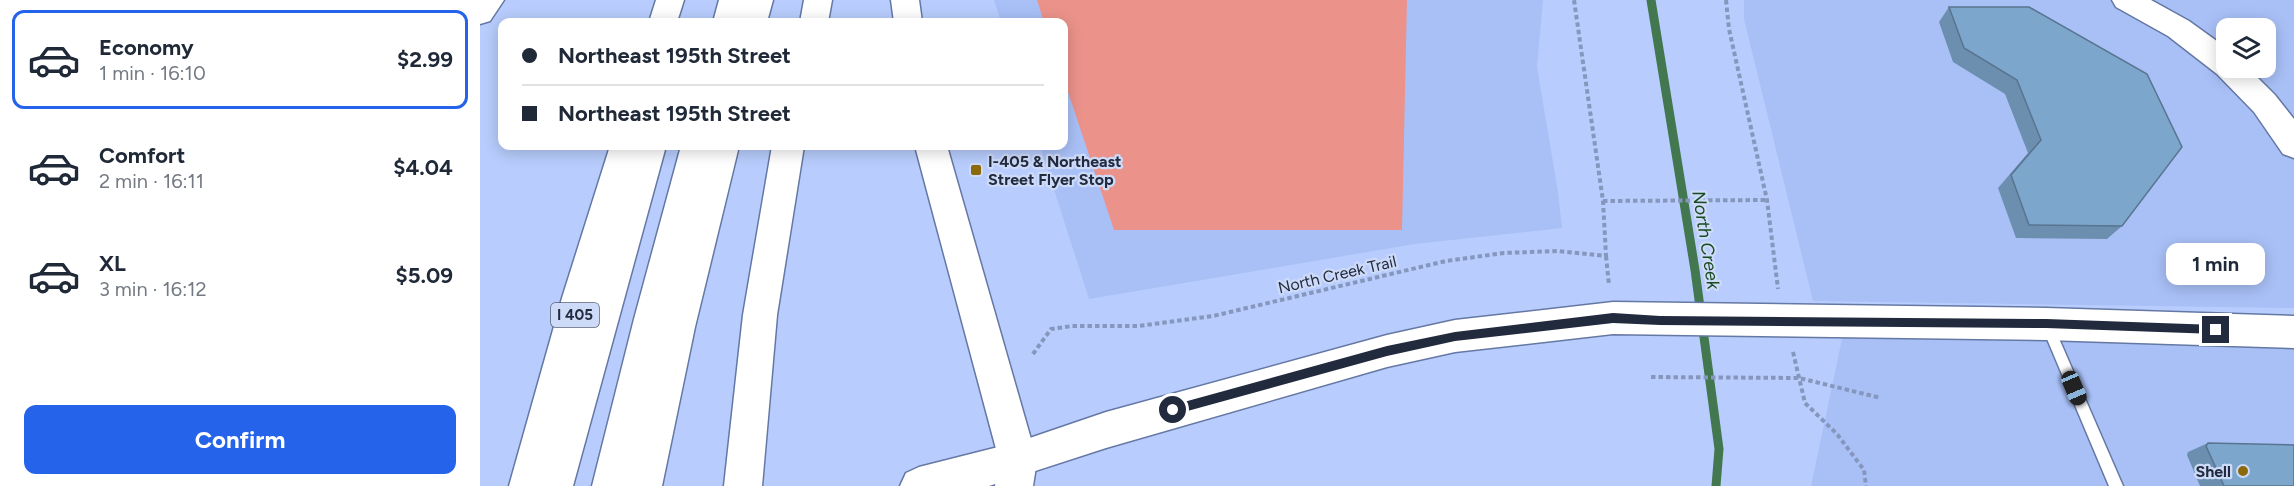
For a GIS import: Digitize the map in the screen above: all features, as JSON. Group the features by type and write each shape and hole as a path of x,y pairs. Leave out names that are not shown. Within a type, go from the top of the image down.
{"main road":[{"path":"480,12 490,0"},
{"path":"664,18 670,0"},
{"path":"687,18 692,0"},
{"path":"728,18 733,0"},
{"path":"754,18 759,0"},
{"path":"815,18 818,0"},
{"path":"905,0 907,18"},
{"path":"2126,0 2172,25 2216,56"},
{"path":"2241,78 2279,120 2294,145"},
{"name":"I 405","path":"528,486 579,298 625,150"},
{"name":"I 405","path":"554,486 649,150"},
{"path":"611,486 651,320 696,150"},
{"path":"643,486 678,327 722,150"},
{"path":"743,486 748,418 776,210 787,150"},
{"path":"932,150 1016,473"},
{"path":"919,486 1016,473 1106,430 1387,351 1455,336 1559,324 1613,318 1660,321 1772,320 2046,324 2294,332"}],"lane":[{"path":"2046,324 2116,486"}],"path":[{"name":"North Creek Trail","path":"1033,354 1051,329 1072,326 1138,326 1213,316 1446,261 1504,253 1557,251 1605,256 1603,201 1574,0"},
{"path":"1726,0 1729,29 1767,200 1775,277 1772,320 1799,378 1805,403 1837,434 1864,470 1866,486"},
{"path":"1603,201 1767,200"},
{"path":"1651,377 1799,378 1881,398"}],"shaded area":[{"path":"994,0 1543,0 1537,67 1562,228 1415,244 1089,299 1041,150 1068,150 1068,18 1000,18"},
{"path":"1037,0 1407,0 1402,230 1114,230 1068,92 1068,18 1043,18"},
{"path":"1744,0 2294,0 2294,308 1813,301 1744,19"},
{"path":"1846,320 2294,332 2294,486 1811,486"}],"building":[{"path":"1949,7 2029,7 2147,74 2182,147 2122,226 2029,225 2011,175 2041,140 2017,80 1964,48"},
{"name":"Shell","path":"2208,443 2294,445 2294,486 2224,486 2206,446"}],"waterway":[{"name":"North Creek","path":"1651,0 1695,270 1719,449 1716,486"}],"place":[{"name":"I-405 & Northeast Street Flyer Stop","path":"976,170"},
{"name":"Shell","path":"2243,471"}],"route":[{"path":"1173,410 1387,351 1455,336 1613,318 1660,321 2046,324 2216,330"}]}
